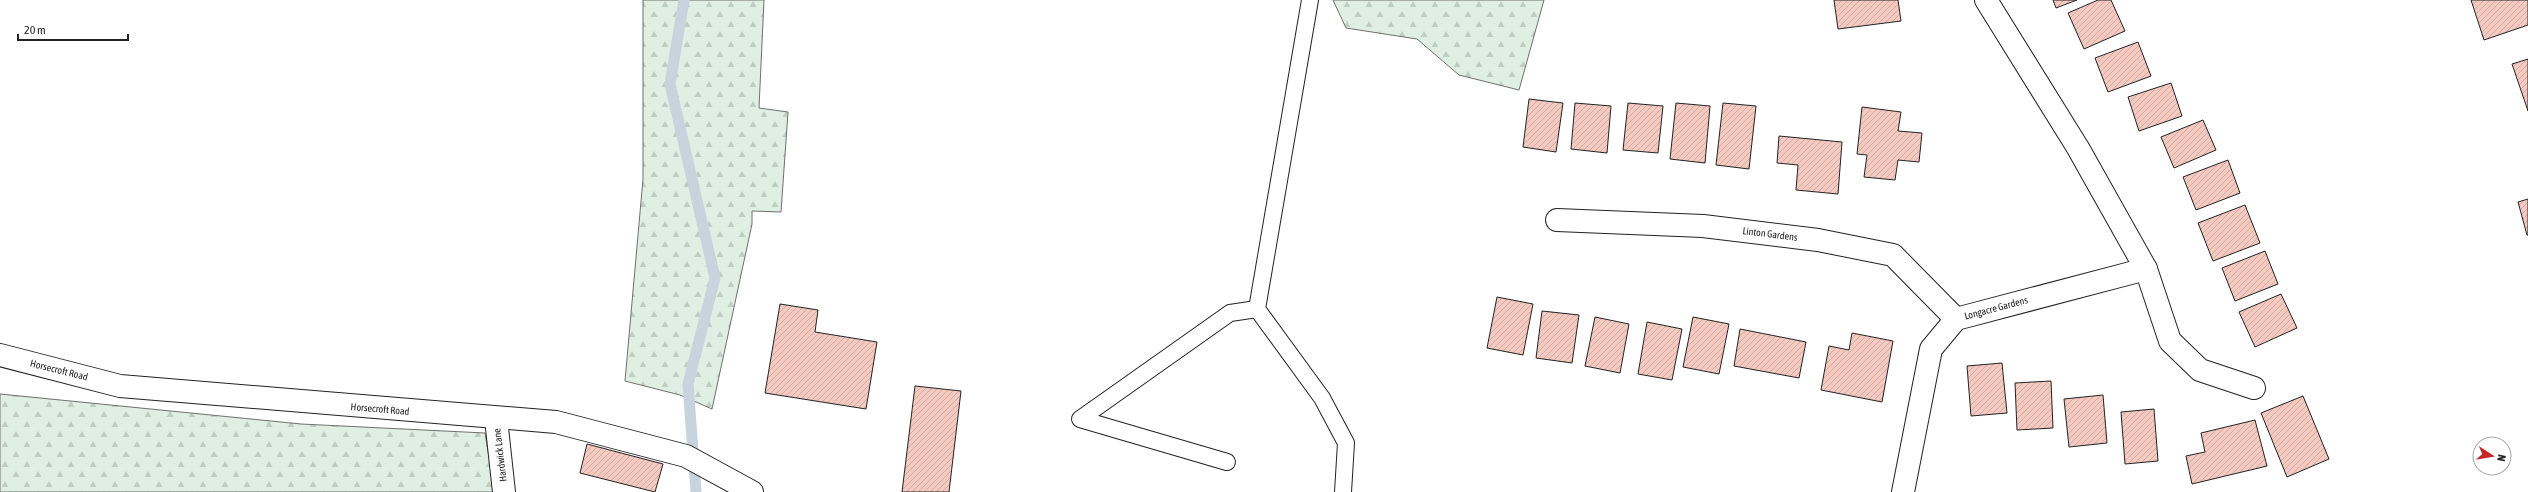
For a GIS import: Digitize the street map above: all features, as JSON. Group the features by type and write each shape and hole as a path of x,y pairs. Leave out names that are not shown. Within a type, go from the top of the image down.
{"street":[{"path":"1986,0 2078,148 2146,269 2170,340 2200,370 2254,388"},
{"name":"Linton Gardens","path":"1557,220 1703,226 1818,240 1893,255 1956,319"},
{"name":"Longacre Gardens","path":"1903,492 1931,349 1956,319 2146,269"},
{"name":"Horsecroft Road","path":"0,355 120,386 496,419 556,422 686,456 752,492"},
{"name":"Hardwick Lane","path":"496,419 504,492"}],"lane":[{"path":"1310,0 1258,309 1322,398 1346,442 1343,492"},
{"path":"1227,462 1080,419 1230,313 1258,309"}],"green space":[{"path":"643,0 764,0 759,108 788,112 781,212 752,211 752,224 712,409 680,395 625,381 643,179"},
{"path":"1333,0 1544,0 1519,90 1459,75 1417,39 1346,28"},
{"path":"0,394 301,424 485,433 495,492 0,492"}],"building":[{"path":"1834,0 1898,0 1901,21 1838,29"},
{"path":"2053,0 2077,0 2056,8"},
{"path":"2098,0 2111,0 2125,31 2084,49 2068,13"},
{"path":"2471,0 2528,0 2528,25 2484,40"},
{"path":"2138,42 2151,76 2108,92 2095,58"},
{"path":"2528,59 2528,111 2512,64"},
{"path":"2171,83 2182,116 2139,131 2128,97"},
{"path":"1529,99 1563,103 1556,152 1523,147"},
{"path":"1575,103 1611,106 1607,153 1571,149"},
{"path":"1628,103 1663,106 1658,153 1623,150"},
{"path":"1676,103 1710,106 1705,163 1670,159"},
{"path":"1723,103 1756,106 1749,169 1716,165"},
{"path":"1862,107 1901,112 1898,131 1922,133 1919,162 1898,160 1895,180 1864,177 1867,155 1857,154"},
{"path":"2203,120 2216,150 2174,168 2161,137"},
{"path":"1779,136 1842,142 1838,194 1796,190 1798,165 1777,163"},
{"path":"2228,160 2240,193 2196,210 2183,177"},
{"path":"2528,199 2528,235 2527,235 2518,202"},
{"path":"2245,205 2260,243 2213,261 2198,223"},
{"path":"2265,251 2278,284 2235,301 2222,268"},
{"path":"2281,294 2297,328 2255,347 2239,312"},
{"path":"1497,297 1533,304 1523,355 1487,348"},
{"path":"780,304 818,310 815,332 877,342 866,409 765,393"},
{"path":"1542,311 1579,315 1572,363 1536,358"},
{"path":"1595,317 1629,324 1620,373 1585,366"},
{"path":"1693,317 1729,324 1719,374 1683,367"},
{"path":"1647,322 1682,329 1672,380 1638,374"},
{"path":"1740,329 1806,342 1799,378 1734,366"},
{"path":"1852,333 1893,341 1882,402 1821,390 1829,346 1849,350"},
{"path":"2002,363 2007,413 1971,416 1967,366"},
{"path":"2051,381 2053,428 2017,430 2015,383"},
{"path":"915,386 961,391 949,492 902,492"},
{"path":"2103,395 2107,443 2069,447 2064,399"},
{"path":"2303,396 2329,459 2287,477 2261,413"},
{"path":"2154,409 2158,461 2125,464 2121,412"},
{"path":"2255,420 2267,466 2192,484 2186,456 2205,452 2201,433"},
{"path":"587,444 663,464 655,492 580,473"}],"waterway":[{"path":"684,0 670,84 715,278 688,384 696,492"}]}
